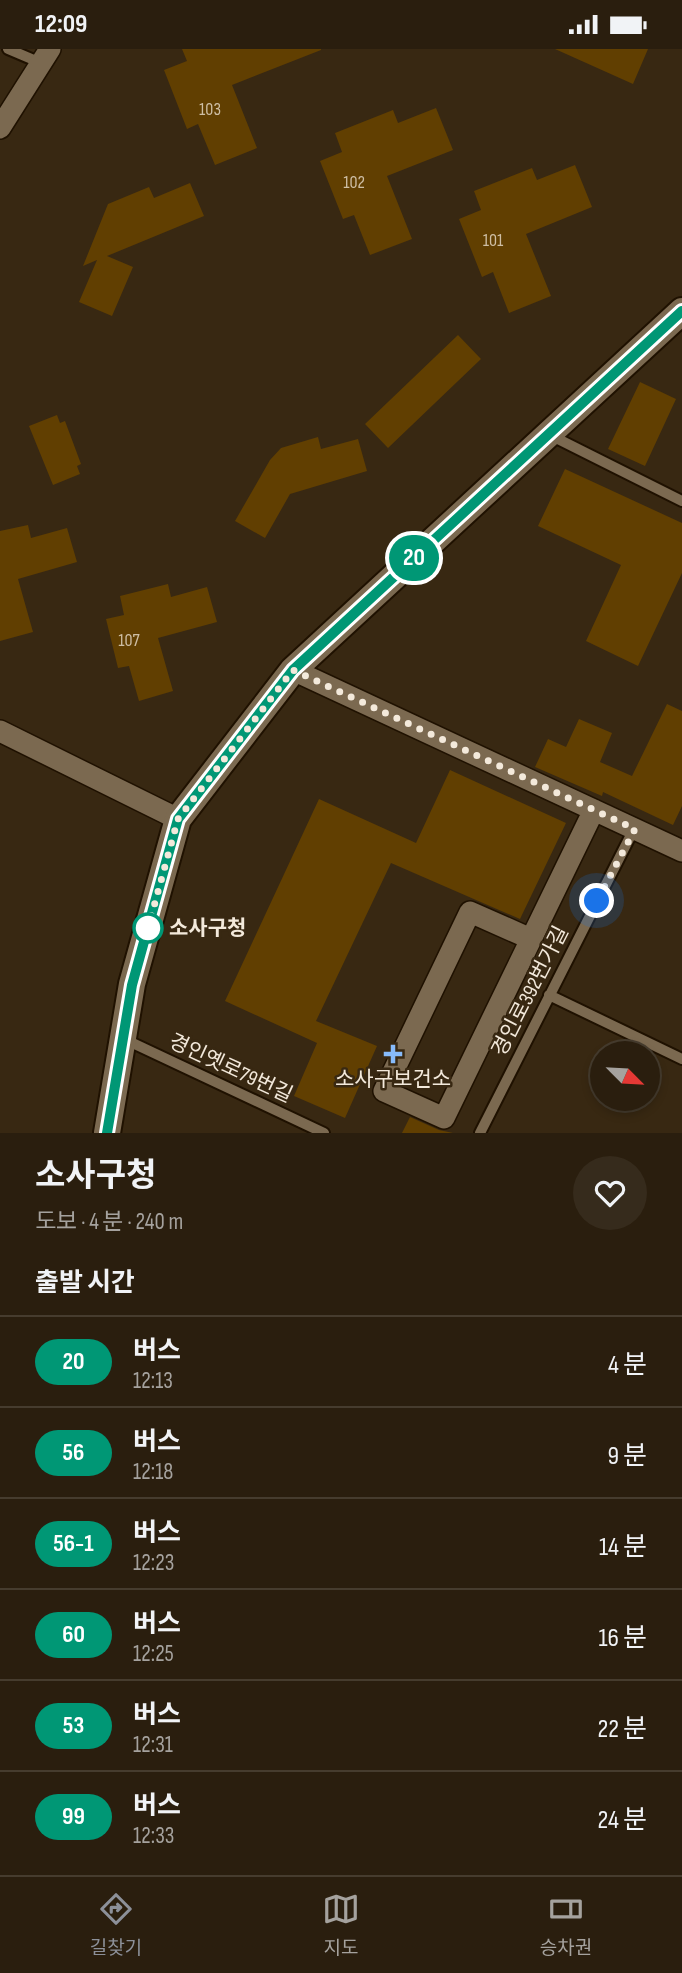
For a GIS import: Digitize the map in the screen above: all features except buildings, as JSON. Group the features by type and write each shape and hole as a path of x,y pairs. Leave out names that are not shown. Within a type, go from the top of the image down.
{"street":[{"path":"0,128 46,56"},
{"path":"107,1133 132,985 178,819 293,670 682,311"},
{"path":"293,670 682,851"},
{"path":"0,731 178,819"},
{"path":"531,939 470,912 384,1091 444,1118 594,810"}],"lane":[{"path":"8,49 46,56"},
{"path":"548,434 682,501"},
{"name":"경인로392번가길","path":"481,1133 635,829"},
{"path":"549,995 682,1059"},
{"name":"경인옛로79번길","path":"123,1039 324,1133"}],"bus line":[{"name":"20","path":"107,1133 132,985 178,819 293,670 682,311"}],"place":[{"name":"소사구청","path":"148,928"},
{"name":"소사구보건소","path":"393,1054"}],"route":[{"path":"148,928 178,819 293,670 635,829 597,901"}]}
